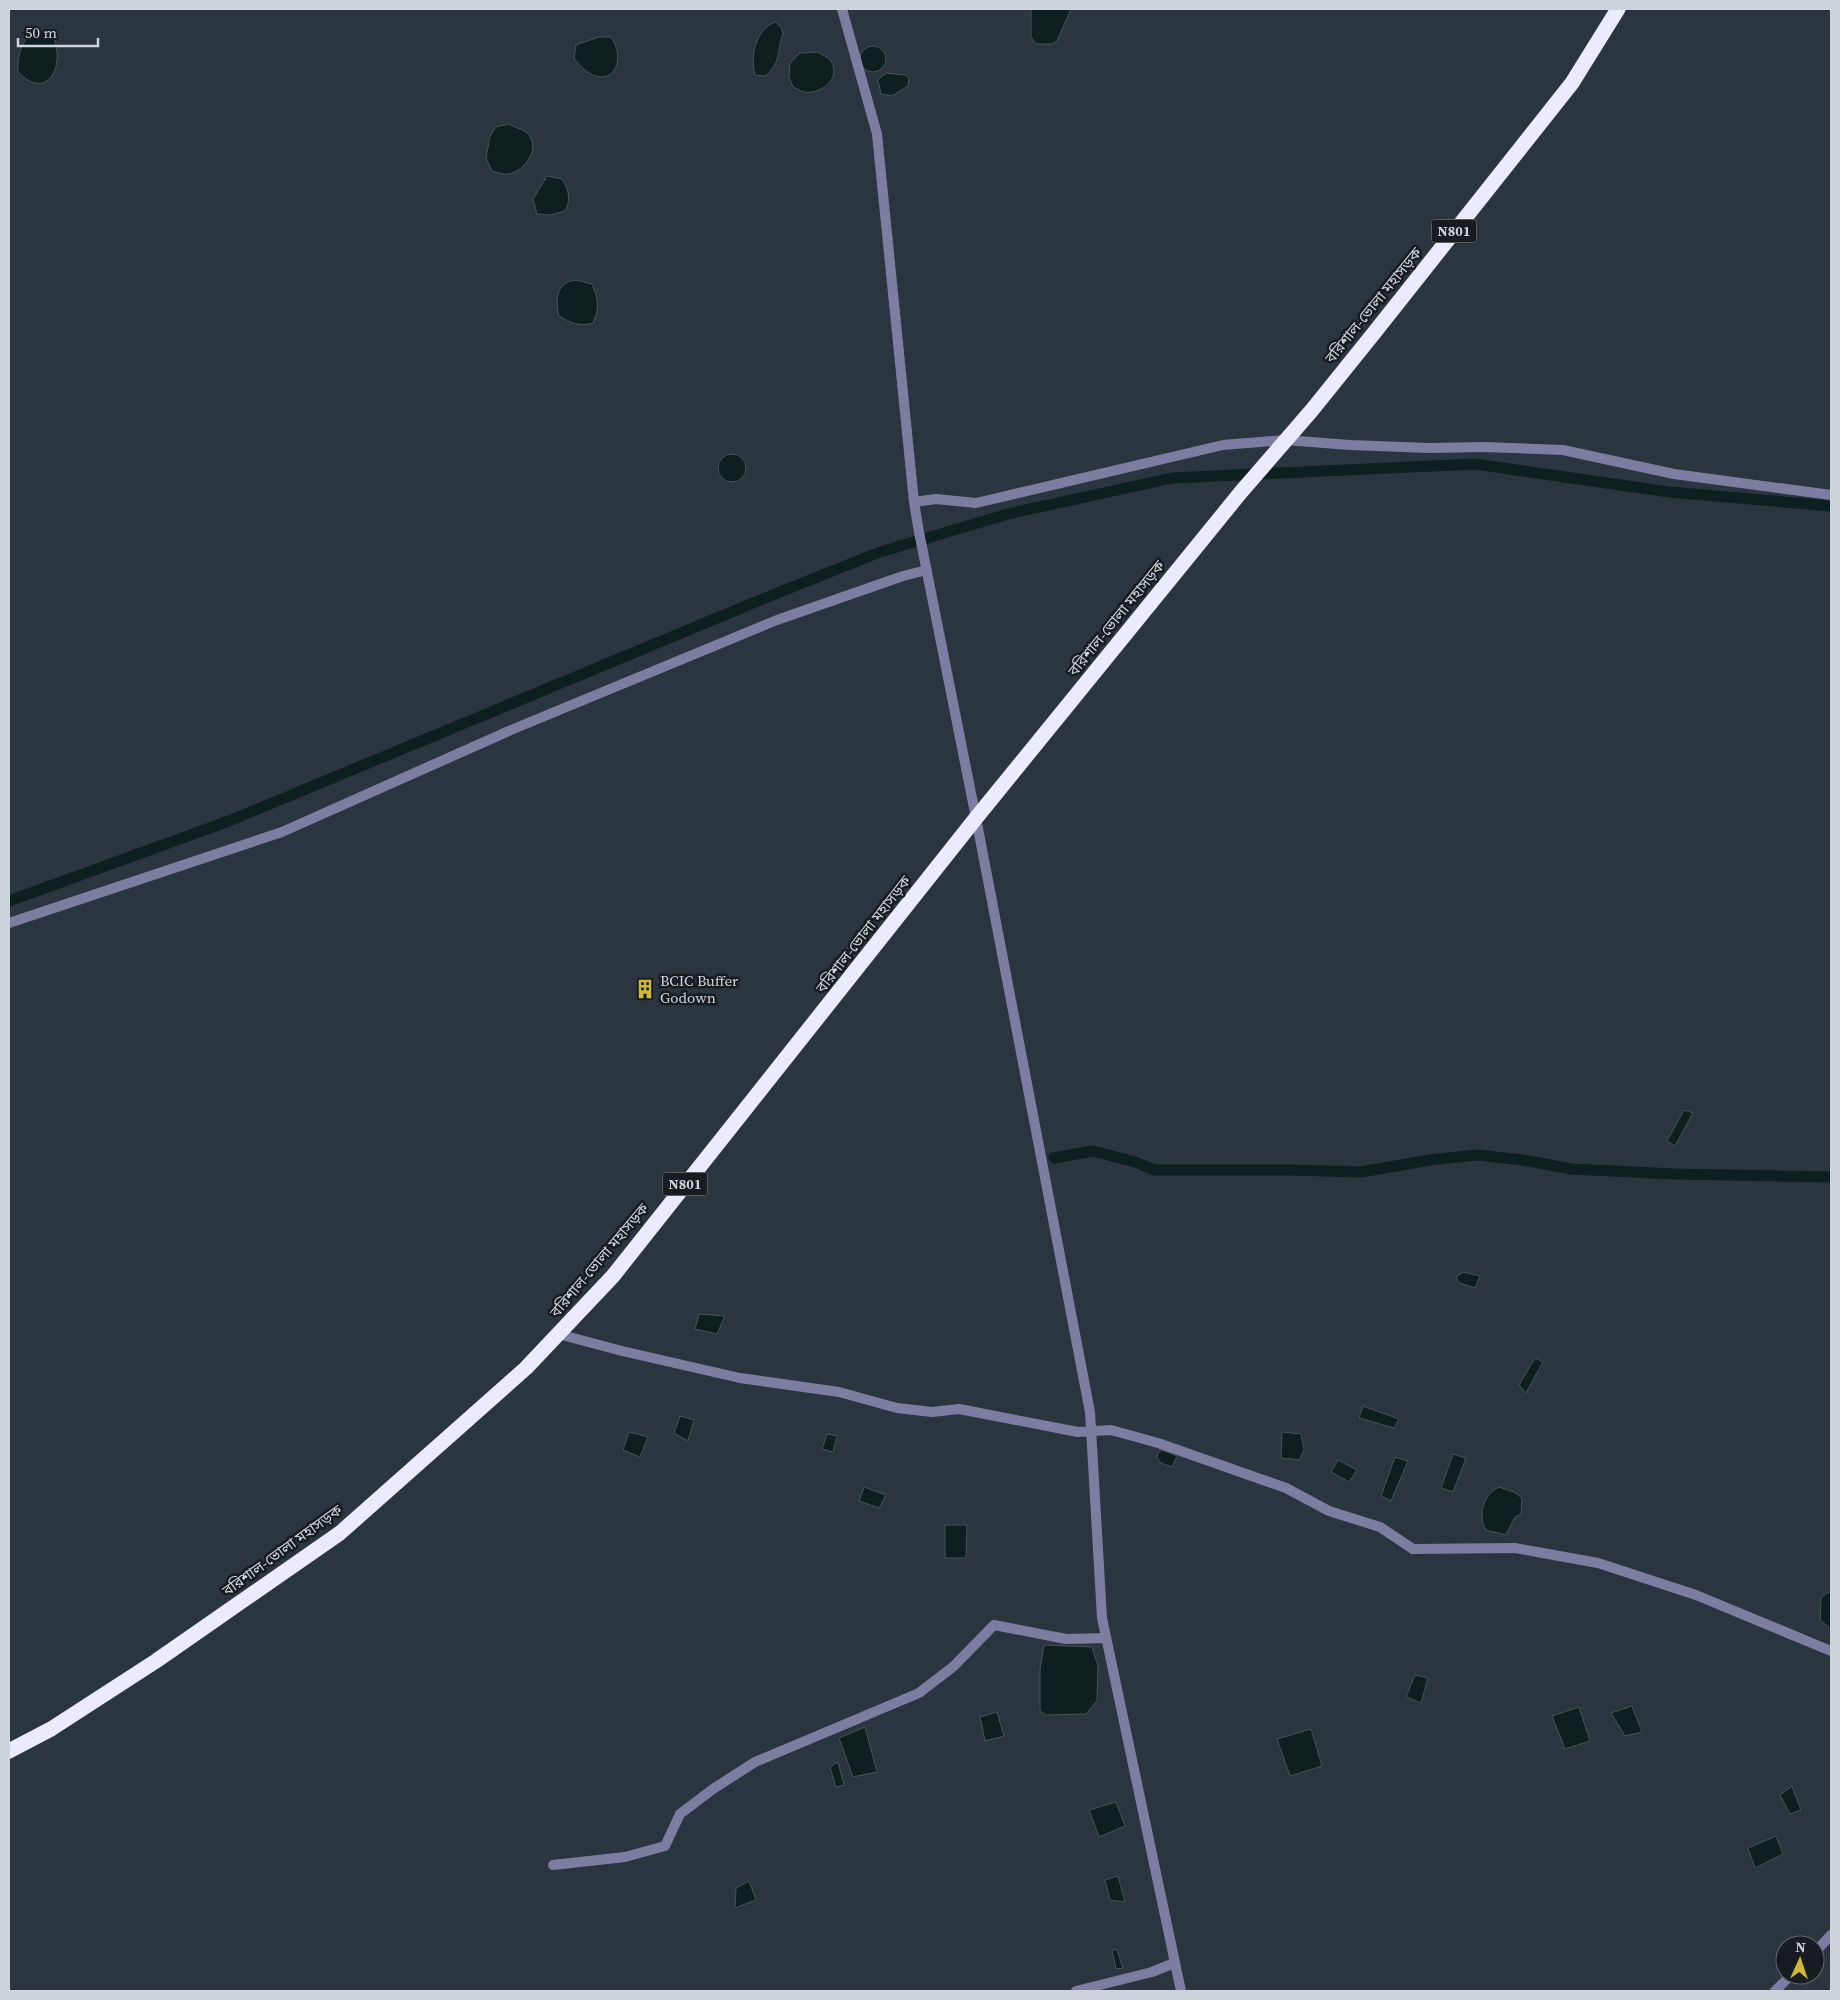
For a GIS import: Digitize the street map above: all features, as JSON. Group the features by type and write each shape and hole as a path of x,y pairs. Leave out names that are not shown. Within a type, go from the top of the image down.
{"highway":[{"name":"বরিশাল-ভোলা মহাসড়ক","path":"9,1751 51,1729 156,1661 340,1533 526,1368 613,1276 976,818 1241,492 1330,387 1572,83 1618,9"}],"street":[{"path":"842,9 878,134 914,502 919,532 1090,1412 1102,1618 1181,1991"},
{"path":"914,502 936,499 976,503 1223,445 1283,443 1563,450 1674,474 1831,494"},
{"path":"9,923 282,832 511,730 768,624 902,576 927,570"},
{"path":"558,1334 740,1378 839,1392 897,1408 932,1412 959,1409 1078,1432 1111,1430 1158,1443 1202,1460 1278,1485 1329,1511 1380,1527 1413,1549 1515,1548 1598,1563 1696,1595 1831,1651"},
{"path":"553,1865 624,1857 665,1846 680,1814 713,1789 755,1762 919,1693 954,1666 994,1625 1066,1639 1106,1638"},
{"path":"1076,1991 1152,1972 1174,1962"}],"shaded area":[{"path":"1031,9 1071,9 1057,41 1052,44 1036,44 1031,37"},
{"path":"775,22 781,27 783,34 776,61 765,76 755,75 753,60 756,45 763,31"},
{"path":"35,28 53,36 57,59 51,77 45,82 38,83 28,80 18,72 18,59 21,48"},
{"path":"599,37 611,37 618,59 616,67 611,74 604,77 595,76 585,70 574,58 576,45"},
{"path":"873,46 882,50 886,59 882,68 873,72 864,68 860,59 864,50"},
{"path":"818,52 831,61 834,68 832,80 817,91 804,92 793,87 789,77 790,63 800,53"},
{"path":"886,73 905,75 909,78 908,86 892,96 881,94 878,80"},
{"path":"508,124 526,132 533,144 530,158 526,164 514,172 504,174 492,171 486,158 490,136 496,127"},
{"path":"547,176 562,179 568,191 569,199 565,211 551,215 537,214 533,199"},
{"path":"576,280 592,284 594,289 597,308 593,323 575,324 559,316 557,298 561,288 569,281"},
{"path":"732,454 742,458 746,468 742,478 732,482 722,478 718,468 722,458"},
{"path":"1684,1110 1693,1113 1675,1146 1667,1141"},
{"path":"1463,1272 1480,1276 1475,1288 1459,1283 1456,1277"},
{"path":"699,1314 725,1316 717,1334 695,1329"},
{"path":"1535,1358 1543,1362 1526,1393 1519,1385"},
{"path":"1363,1406 1399,1419 1394,1428 1359,1418"},
{"path":"680,1416 694,1420 688,1441 674,1433"},
{"path":"629,1432 648,1437 640,1457 623,1450"},
{"path":"1282,1432 1301,1434 1304,1450 1299,1460 1281,1458"},
{"path":"827,1434 837,1436 833,1452 822,1449"},
{"path":"1162,1450 1177,1456 1172,1467 1161,1463 1157,1458 1158,1453"},
{"path":"1453,1454 1466,1458 1453,1492 1441,1488"},
{"path":"1395,1457 1408,1461 1391,1501 1381,1496"},
{"path":"1338,1460 1357,1470 1349,1482 1331,1472"},
{"path":"864,1487 886,1495 879,1508 859,1501"},
{"path":"1499,1487 1514,1492 1522,1498 1521,1514 1515,1517 1506,1535 1486,1530 1482,1518 1486,1500"},
{"path":"945,1525 967,1525 966,1558 945,1558"},
{"path":"1828,1592 1831,1594 1831,1629 1820,1620 1821,1598"},
{"path":"1044,1645 1092,1647 1098,1666 1097,1701 1086,1714 1046,1715 1040,1711 1040,1669"},
{"path":"1415,1675 1428,1678 1421,1703 1406,1697"},
{"path":"1632,1706 1642,1732 1625,1736 1611,1713"},
{"path":"1579,1707 1590,1741 1565,1749 1552,1716"},
{"path":"997,1712 1004,1736 985,1741 980,1717"},
{"path":"865,1727 877,1772 853,1777 839,1738"},
{"path":"1311,1729 1322,1766 1290,1776 1277,1739"},
{"path":"838,1762 844,1785 836,1787 830,1767"},
{"path":"1792,1786 1801,1810 1790,1814 1780,1795"},
{"path":"1116,1802 1125,1826 1099,1837 1089,1810"},
{"path":"1776,1836 1783,1854 1755,1868 1748,1848"},
{"path":"1118,1876 1125,1902 1110,1900 1105,1880"},
{"path":"749,1881 756,1900 735,1908 736,1888"},
{"path":"1112,1950 1117,1950 1123,1968 1116,1969"}],"waterway":[{"path":"9,901 229,821 880,552 1008,514 1172,478 1475,464 1669,492 1831,506"},
{"path":"1054,1158 1093,1151 1135,1162 1154,1170 1361,1172 1430,1160 1477,1155 1523,1160 1571,1169 1675,1174 1831,1177"}],"place":[{"name":"BCIC Buffer Godown","path":"645,989"}]}
